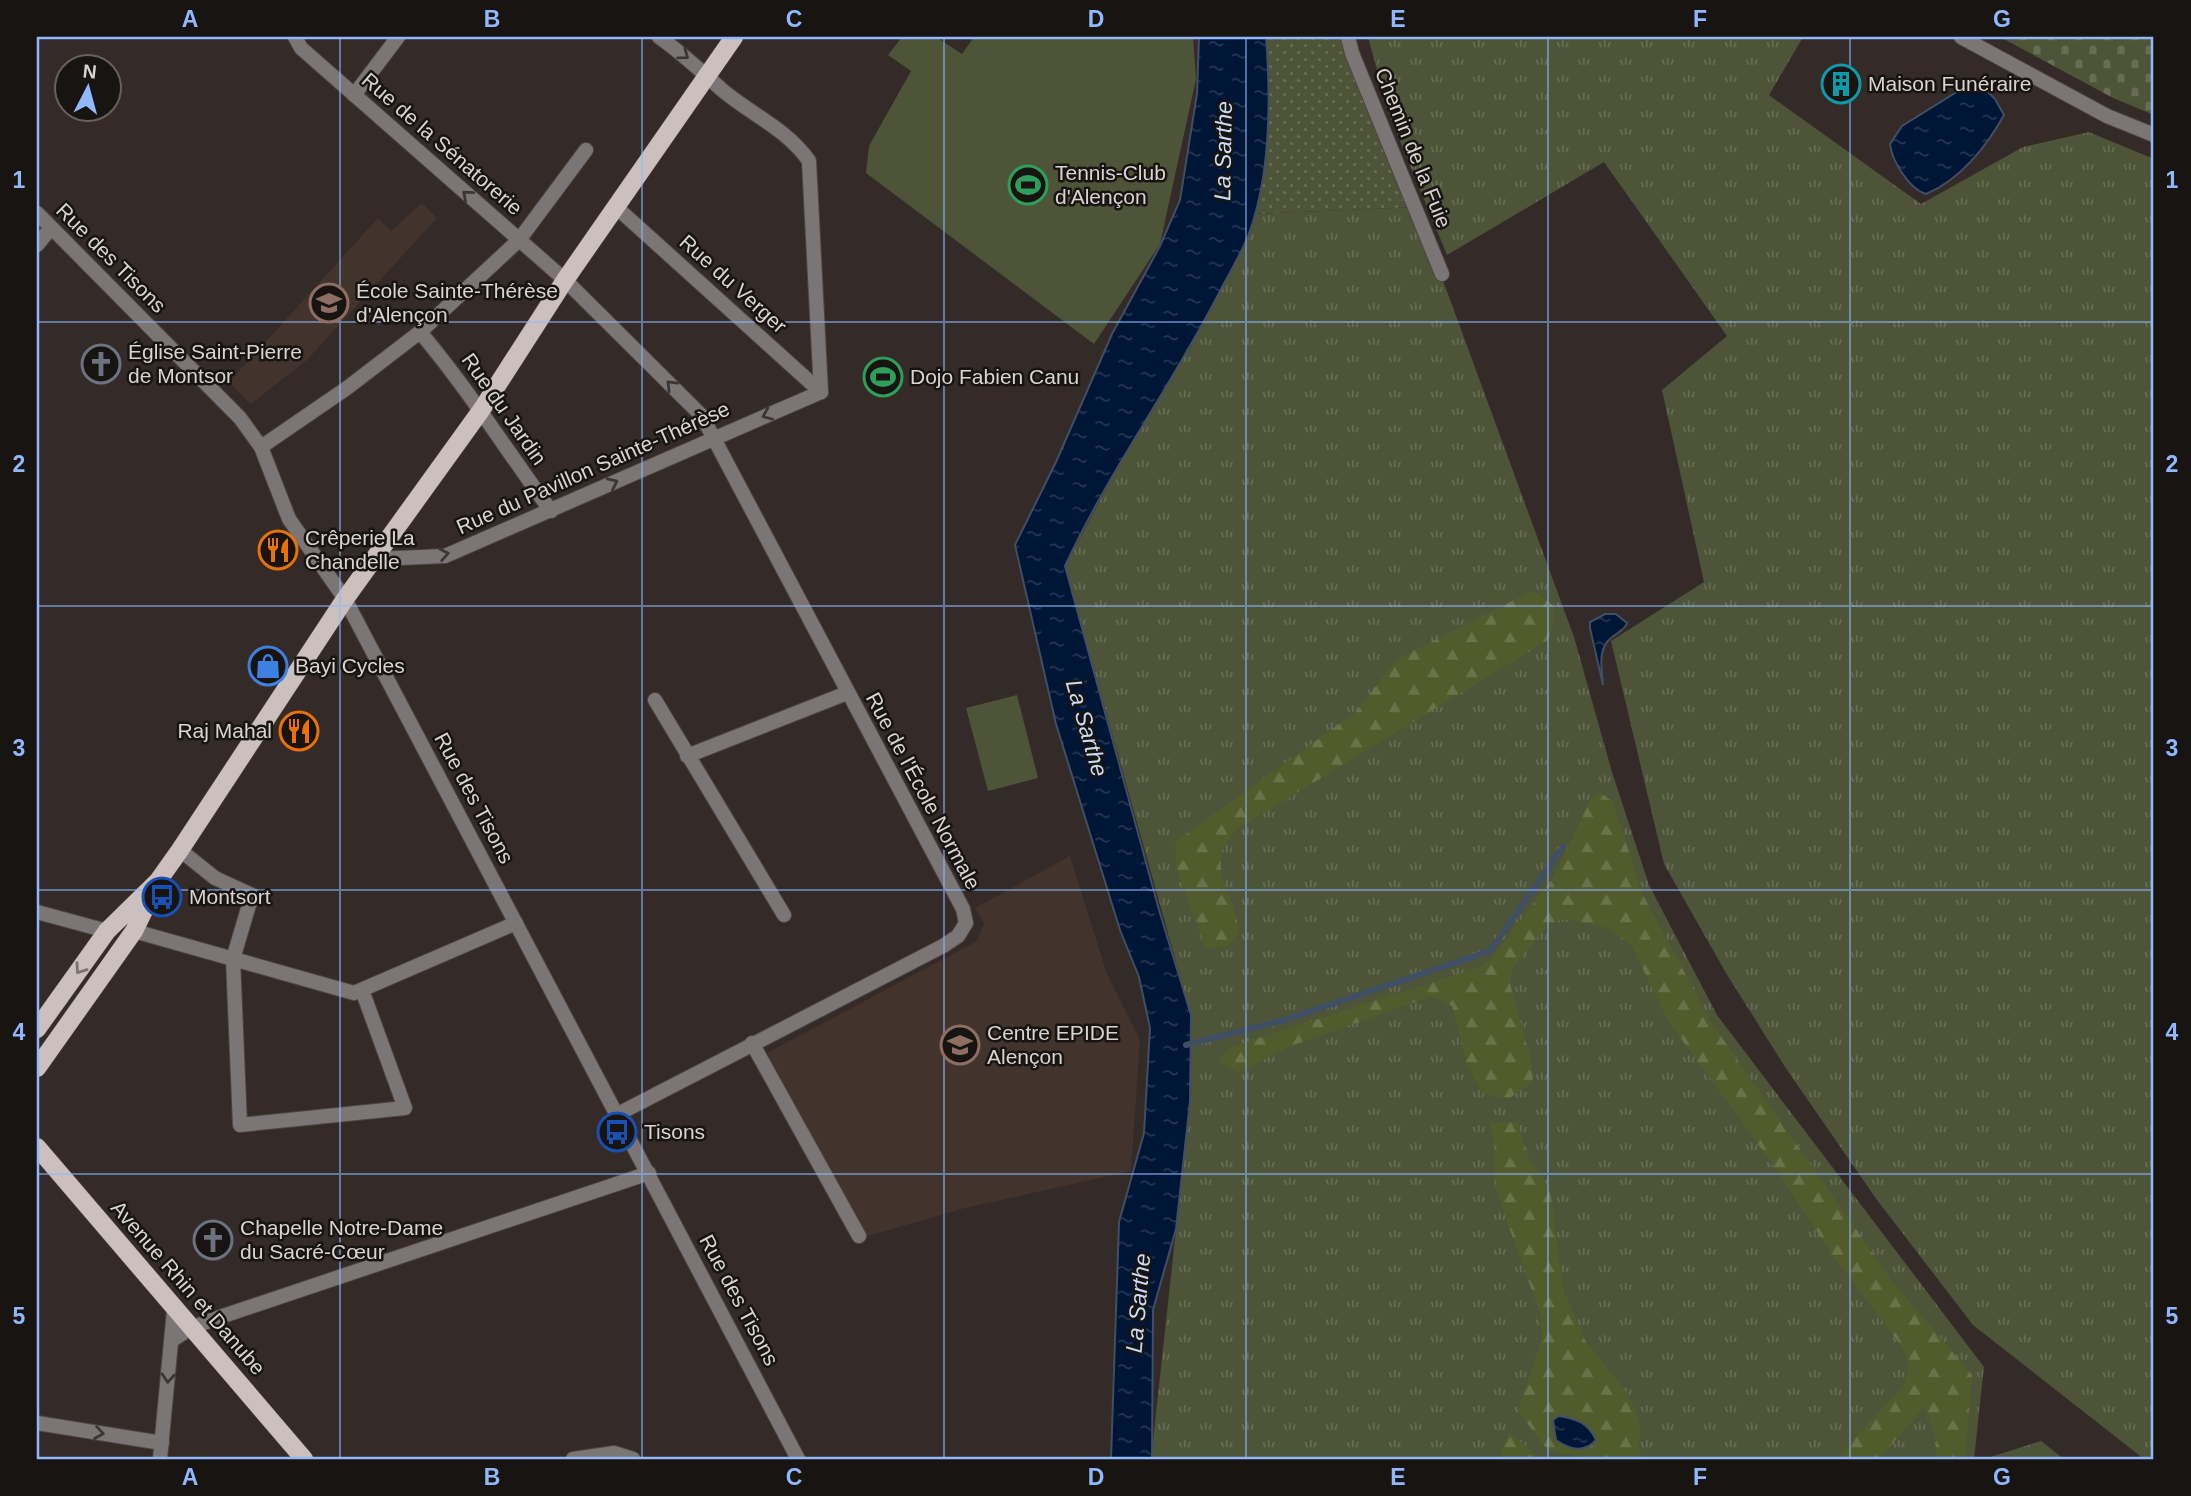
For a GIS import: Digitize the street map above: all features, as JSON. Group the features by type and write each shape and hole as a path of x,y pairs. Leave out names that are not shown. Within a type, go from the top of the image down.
{"main road":[{"path":"37,1068 134,931 158,881 345,600 482,409 565,280 734,37"},
{"path":"37,1029 107,931 158,881"},
{"name":"Avenue Rhin et Danube","path":"37,1147 304,1459"}],"street":[{"name":"Rue de la Sénatorerie","path":"295,37 301,48 565,280 702,416 713,437"},
{"path":"354,94 398,37"},
{"path":"659,37 708,74 721,89 797,144 809,161 821,392"},
{"name":"Chemin de la Fuie","path":"1348,37 1352,54 1443,274"},
{"path":"1961,37 2107,116 2154,135"},
{"path":"261,447 347,388 420,332 519,240 586,150"},
{"name":"Rue du Verger","path":"616,207 821,392"},
{"name":"Rue des Tisons","path":"37,213 240,418 261,447 289,519 345,600 798,1459"},
{"path":"37,245 51,228"},
{"name":"Rue du Jardin","path":"420,332 482,409 491,429 551,511"},
{"name":"Rue du Pavillon Sainte-Thérèse","path":"376,559 445,556 821,392"},
{"name":"Rue de l'École Normale","path":"618,1114 943,946 958,936 966,923 951,885 713,437"},
{"path":"687,756 847,693"},
{"path":"655,700 784,915"},
{"path":"180,850 215,878 252,895 233,959 240,1125 405,1108 362,990"},
{"path":"37,912 107,931"},
{"path":"134,931 354,993 516,923"},
{"path":"752,1043 859,1236"},
{"path":"171,1340 191,1328 418,1248 649,1173"},
{"path":"160,1459 174,1310"},
{"path":"37,1423 162,1443"},
{"path":"573,1459 614,1452 633,1459"}],"shaded area":[{"name":"École Sainte-Thérèse d'Alençon","path":"422,203 437,218 307,360 251,404 229,382 378,218 391,231"},
{"name":"Centre EPIDE Alençon","path":"1070,856 1107,974 1140,1040 1131,1171 965,1208 864,1237 767,1053 977,941 984,923 975,908"}],"green space":[{"name":"Tennis-Club d'Alençon","path":"902,37 936,37 962,54 974,37 1193,37 1196,79 1160,244 1094,344 866,173 869,146 911,71 888,55"},
{"path":"1266,37 1348,37 1416,207 1253,214 1262,171 1267,126"},
{"path":"1368,37 1803,37 1769,95 1921,204 2023,147 2089,132 2154,159 2154,1459 2144,1459 1973,1325 1877,1200 1785,1067 1726,973 1664,864 1611,641 1704,582 1662,390 1727,336 1604,162 1447,255 1389,114"},
{"path":"2000,37 2154,37 2154,115 2113,98"},
{"path":"1416,207 1574,637 1612,772 1649,885 1717,1015 1984,1367 1974,1459 1151,1459 1190,1101 1191,1015 1065,566 1253,214"},
{"path":"1532,591 1553,605 1553,622 1548,640 1234,831 1224,847 1221,865 1239,931 1228,946 1206,949 1177,871 1175,842 1356,712 1397,659"},
{"path":"1017,695 1038,778 988,791 966,708"},
{"path":"1600,792 1613,802 1642,893 1711,1022 1892,1281 1972,1375 1965,1459 1936,1459 1936,1438 1924,1407 1879,1459 1840,1459 1843,1451 1904,1385 1909,1365 1902,1347 1831,1253 1774,1166 1668,1021 1632,946 1608,928 1565,919 1548,924 1512,969 1510,984 1531,1060 1533,1082 1508,1099 1482,1093 1467,1064 1452,1006 1432,996 1288,1047 1239,1073 1218,1061 1231,1047 1480,967 1490,960 1553,878 1592,797"},
{"path":"1517,1122 1530,1160 1550,1189 1563,1289 1585,1340 1628,1394 1640,1422 1639,1451 1644,1459 1595,1459 1548,1451 1518,1411 1542,1338 1540,1313 1495,1188 1495,1152 1490,1123"},
{"path":"1509,1432 1539,1457 1538,1459 1498,1459"},
{"path":"2041,1441 2064,1459 1984,1459"}],"water":[{"name":"La Sarthe","path":"1199,37 1266,37 1268,138 1256,213 1241,251 1200,328 1101,496 1065,566 1159,910 1191,1015 1190,1101 1176,1229 1153,1310 1152,1459 1111,1459 1119,1222 1144,1133 1150,1028 1139,977 1120,930 1056,724 1015,545 1056,462 1112,334 1160,246 1180,200 1197,94"},
{"path":"1976,80 1995,99 2004,115 1971,161 1950,180 1926,194 1913,186 1902,174 1890,144 1902,126"},
{"path":"1605,614 1616,614 1627,623 1604,648 1601,660 1603,685 1590,622"},
{"path":"1559,1416 1581,1423 1596,1440 1587,1447 1576,1449 1556,1440 1553,1420"}],"waterway":[{"path":"1186,1045 1284,1020 1490,951 1563,847"}],"place":[{"name":"Maison Funéraire","path":"1841,84"},
{"name":"Tennis-Club d'Alençon","path":"1028,185"},
{"name":"École Sainte-Thérèse d'Alençon","path":"329,303"},
{"name":"Église Saint-Pierre de Montsor","path":"101,364"},
{"name":"Dojo Fabien Canu","path":"883,377"},
{"name":"Crêperie La Chandelle","path":"278,550"},
{"name":"Bayi Cycles","path":"268,666"},
{"name":"Raj Mahal","path":"299,731"},
{"name":"Montsort","path":"162,897"},
{"name":"Centre EPIDE Alençon","path":"960,1045"},
{"name":"Tisons","path":"617,1132"},
{"name":"Chapelle Notre-Dame du Sacré-Cœur","path":"213,1240"}]}
